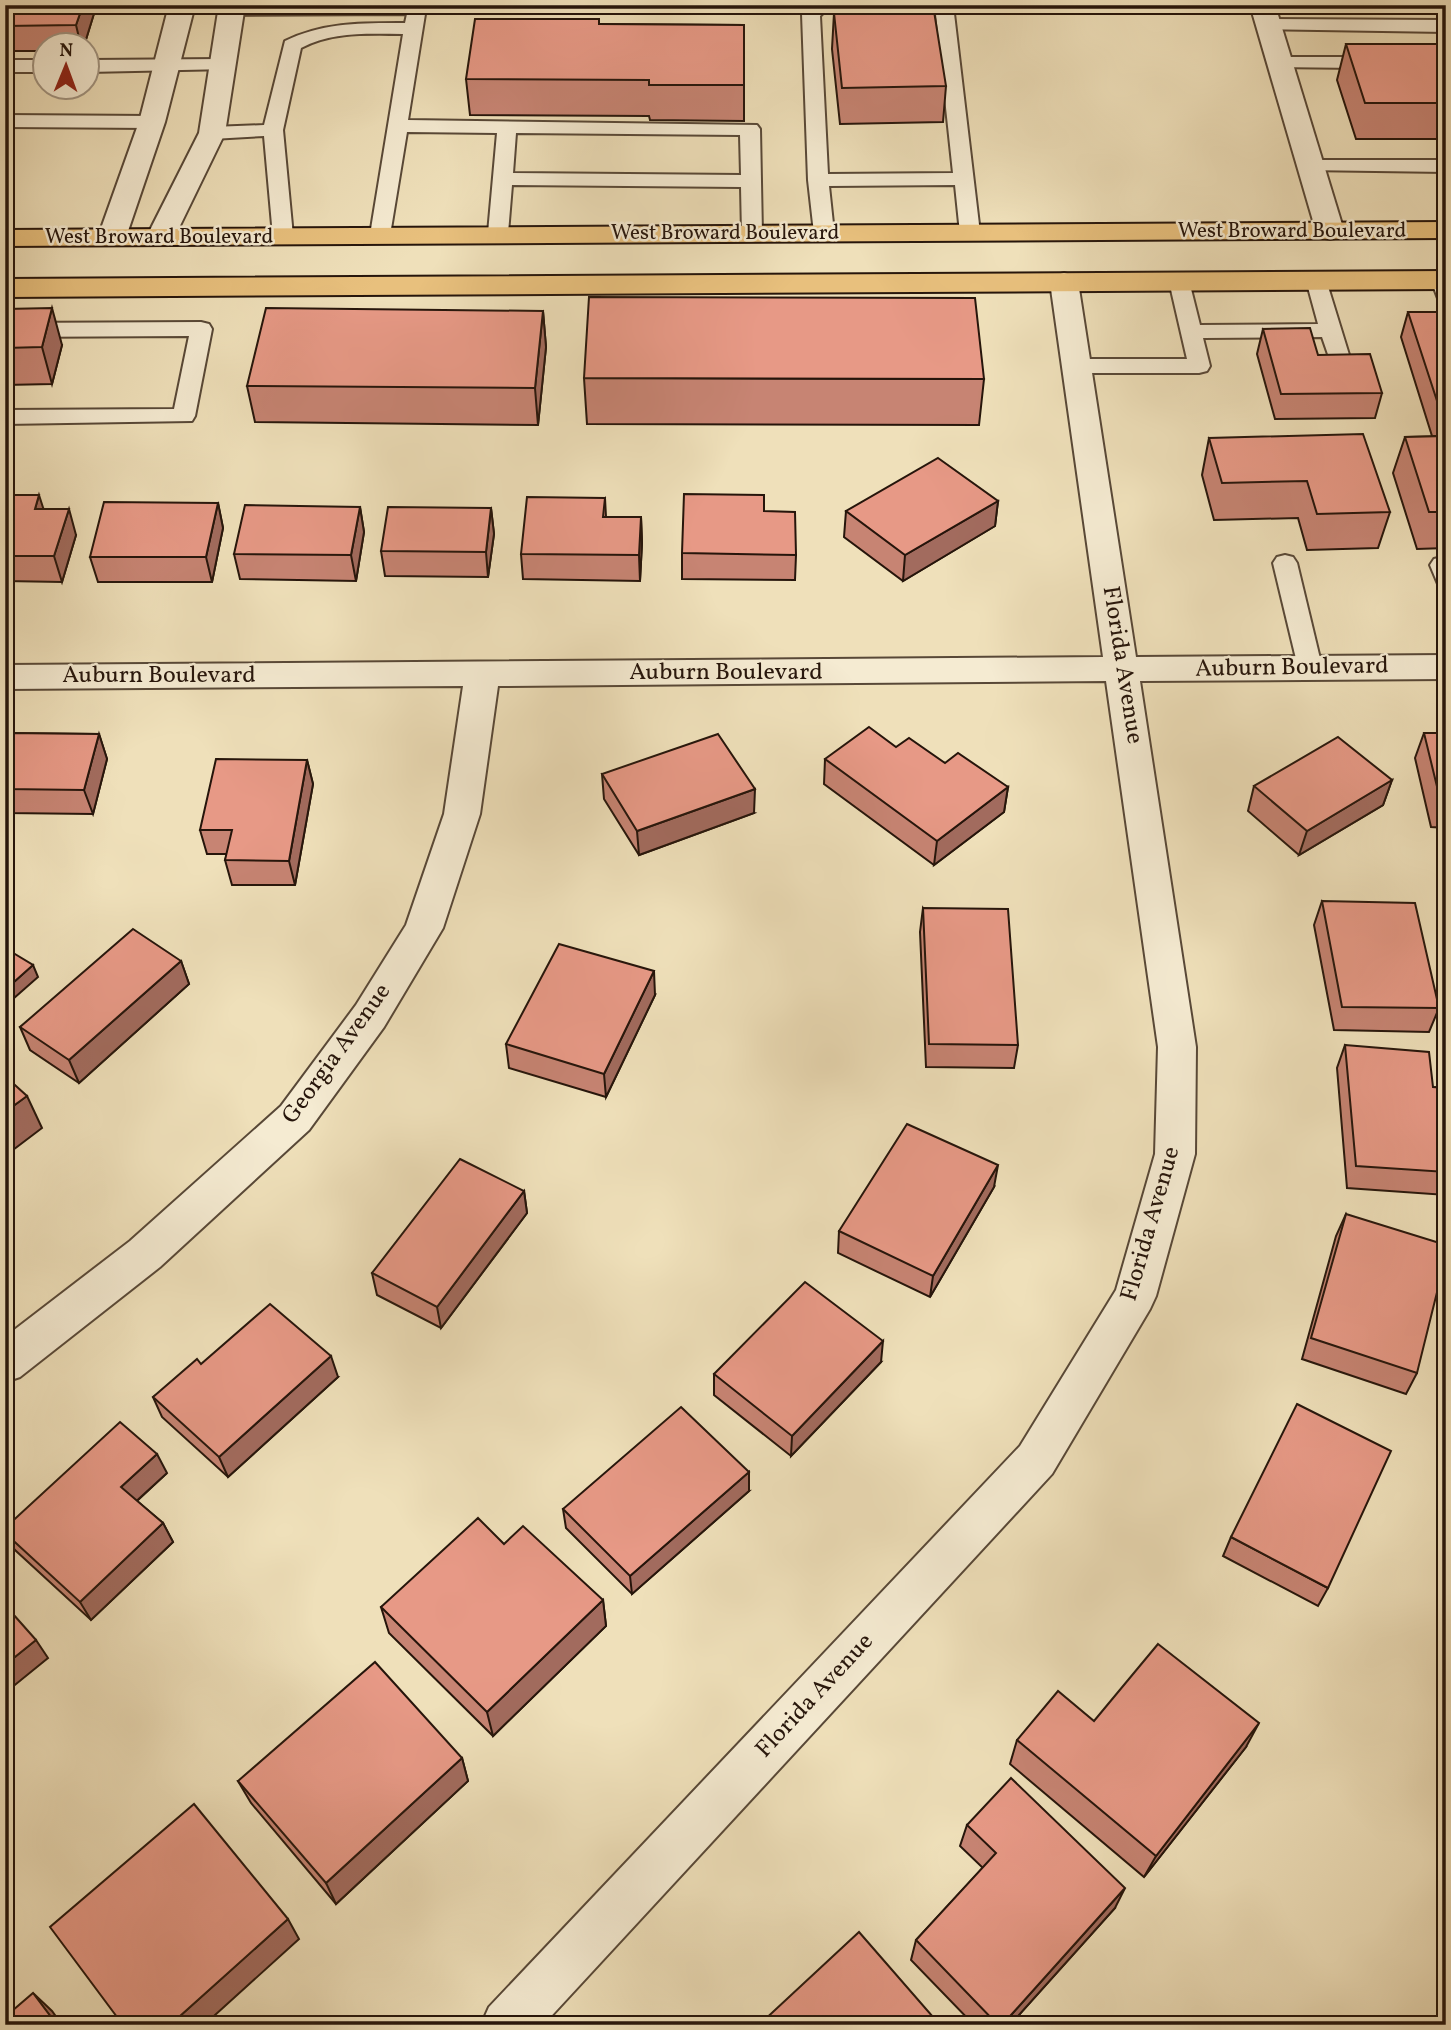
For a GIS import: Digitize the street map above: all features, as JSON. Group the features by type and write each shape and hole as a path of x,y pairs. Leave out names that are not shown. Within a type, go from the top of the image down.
{"main road":[{"name":"West Broward Boulevard","path":"5,238 498,233 1446,230"},
{"path":"350,286 376,267 418,255 720,253 762,249 794,233"},
{"path":"16,288 91,268 162,236"},
{"name":"West Broward Boulevard","path":"16,288 1316,280 1444,285"}],"street":[{"path":"112,237 152,122 182,5"},
{"path":"162,236 212,133 231,8"},
{"path":"1265,15 1330,231"},
{"name":"Florida Avenue","path":"507,2025 1036,1460 1135,1296 1175,1154 1177,1047 1064,282"},
{"name":"Auburn Boulevard","path":"5,677 1446,667"},
{"name":"Georgia Avenue","path":"5,1363 145,1254 295,1118 370,1016 424,928 462,814 482,675"}],"lane":[{"path":"822,5 811,13 818,180 824,233"},
{"path":"944,5 970,233"},
{"path":"231,8 417,8 380,235"},
{"path":"1265,15 1446,26"},
{"path":"283,236 273,130 292,45 311,34 348,29 413,29"},
{"path":"1279,63 1446,63"},
{"path":"102,65 222,65"},
{"path":"5,66 32,66"},
{"path":"5,121 152,122"},
{"path":"398,126 750,129 752,234"},
{"path":"498,233 507,126"},
{"path":"212,133 273,130"},
{"path":"1311,166 1446,166"},
{"path":"818,180 963,178"},
{"path":"502,179 751,181"},
{"path":"1316,280 1339,358"},
{"path":"1076,366 1199,366 1179,281"},
{"path":"5,330 201,329 184,416 5,417"},
{"path":"1191,332 1331,330"},
{"path":"1285,563 1310,667"}],"building":[{"path":"5,5 83,5 76,25 5,26"},
{"path":"934,11 946,86 842,88 834,13"},
{"path":"475,19 599,19 599,24 744,25 744,85 649,85 649,80 466,79"},
{"path":"1346,44 1446,44 1446,103 1365,103"},
{"path":"589,297 975,298 984,379 584,378"},
{"path":"52,308 42,347 5,348 5,309"},
{"path":"266,308 543,311 535,388 247,386"},
{"path":"1408,312 1446,312 1446,410 1440,410"},
{"path":"1310,328 1318,355 1370,354 1382,393 1281,394 1263,329"},
{"path":"1363,434 1390,512 1317,514 1307,481 1222,483 1209,438"},
{"path":"1446,436 1446,512 1429,512 1405,437"},
{"path":"938,458 998,501 905,555 846,511"},
{"path":"684,494 764,495 764,511 795,512 796,555 682,553"},
{"path":"5,495 39,495 35,509 69,509 54,556 5,556"},
{"path":"527,497 605,498 603,517 641,517 639,555 521,554"},
{"path":"104,502 218,503 206,557 90,557"},
{"path":"245,505 360,507 351,555 234,554"},
{"path":"388,507 491,508 486,552 381,551"},
{"path":"869,727 896,747 909,738 945,763 958,753 1008,787 937,841 825,759"},
{"path":"5,733 99,734 84,790 5,789"},
{"path":"1424,733 1446,733 1446,803 1441,803"},
{"path":"718,734 755,789 637,831 602,774"},
{"path":"1338,737 1392,780 1307,831 1254,786"},
{"path":"216,759 307,760 289,861 225,860 232,830 200,830"},
{"path":"1322,901 1415,903 1439,1008 1342,1007"},
{"path":"923,908 1008,909 1018,1045 929,1044"},
{"path":"133,929 181,961 69,1060 20,1027"},
{"path":"559,944 654,971 604,1074 506,1044"},
{"path":"5,948 33,965 5,990"},
{"path":"1345,1045 1429,1052 1433,1087 1446,1088 1446,1172 1356,1166"},
{"path":"5,1076 27,1096 5,1112"},
{"path":"907,1124 998,1165 933,1276 839,1231"},
{"path":"460,1159 524,1191 437,1307 372,1273"},
{"path":"1346,1214 1446,1245 1446,1256 1417,1373 1311,1338"},
{"path":"805,1282 883,1341 792,1436 714,1374"},
{"path":"270,1304 331,1356 219,1457 153,1397 197,1359 201,1364"},
{"path":"1297,1404 1391,1451 1328,1588 1231,1537"},
{"path":"681,1407 749,1472 630,1576 563,1509"},
{"path":"120,1422 157,1454 121,1487 163,1523 80,1602 5,1533 5,1528"},
{"path":"478,1518 504,1544 523,1526 603,1600 487,1712 381,1607"},
{"path":"5,1605 36,1640 5,1665"},
{"path":"1158,1644 1259,1723 1156,1856 1017,1740 1058,1691 1094,1721"},
{"path":"375,1662 462,1758 326,1883 238,1781"},
{"path":"1011,1778 1125,1888 1002,2025 998,2025 916,1940 996,1853 967,1825"},
{"path":"194,1804 288,1919 170,2025 123,2025 50,1927"},
{"path":"859,1932 940,2025 759,2025"},
{"path":"33,1993 57,2025 5,2025 5,2017"}]}
